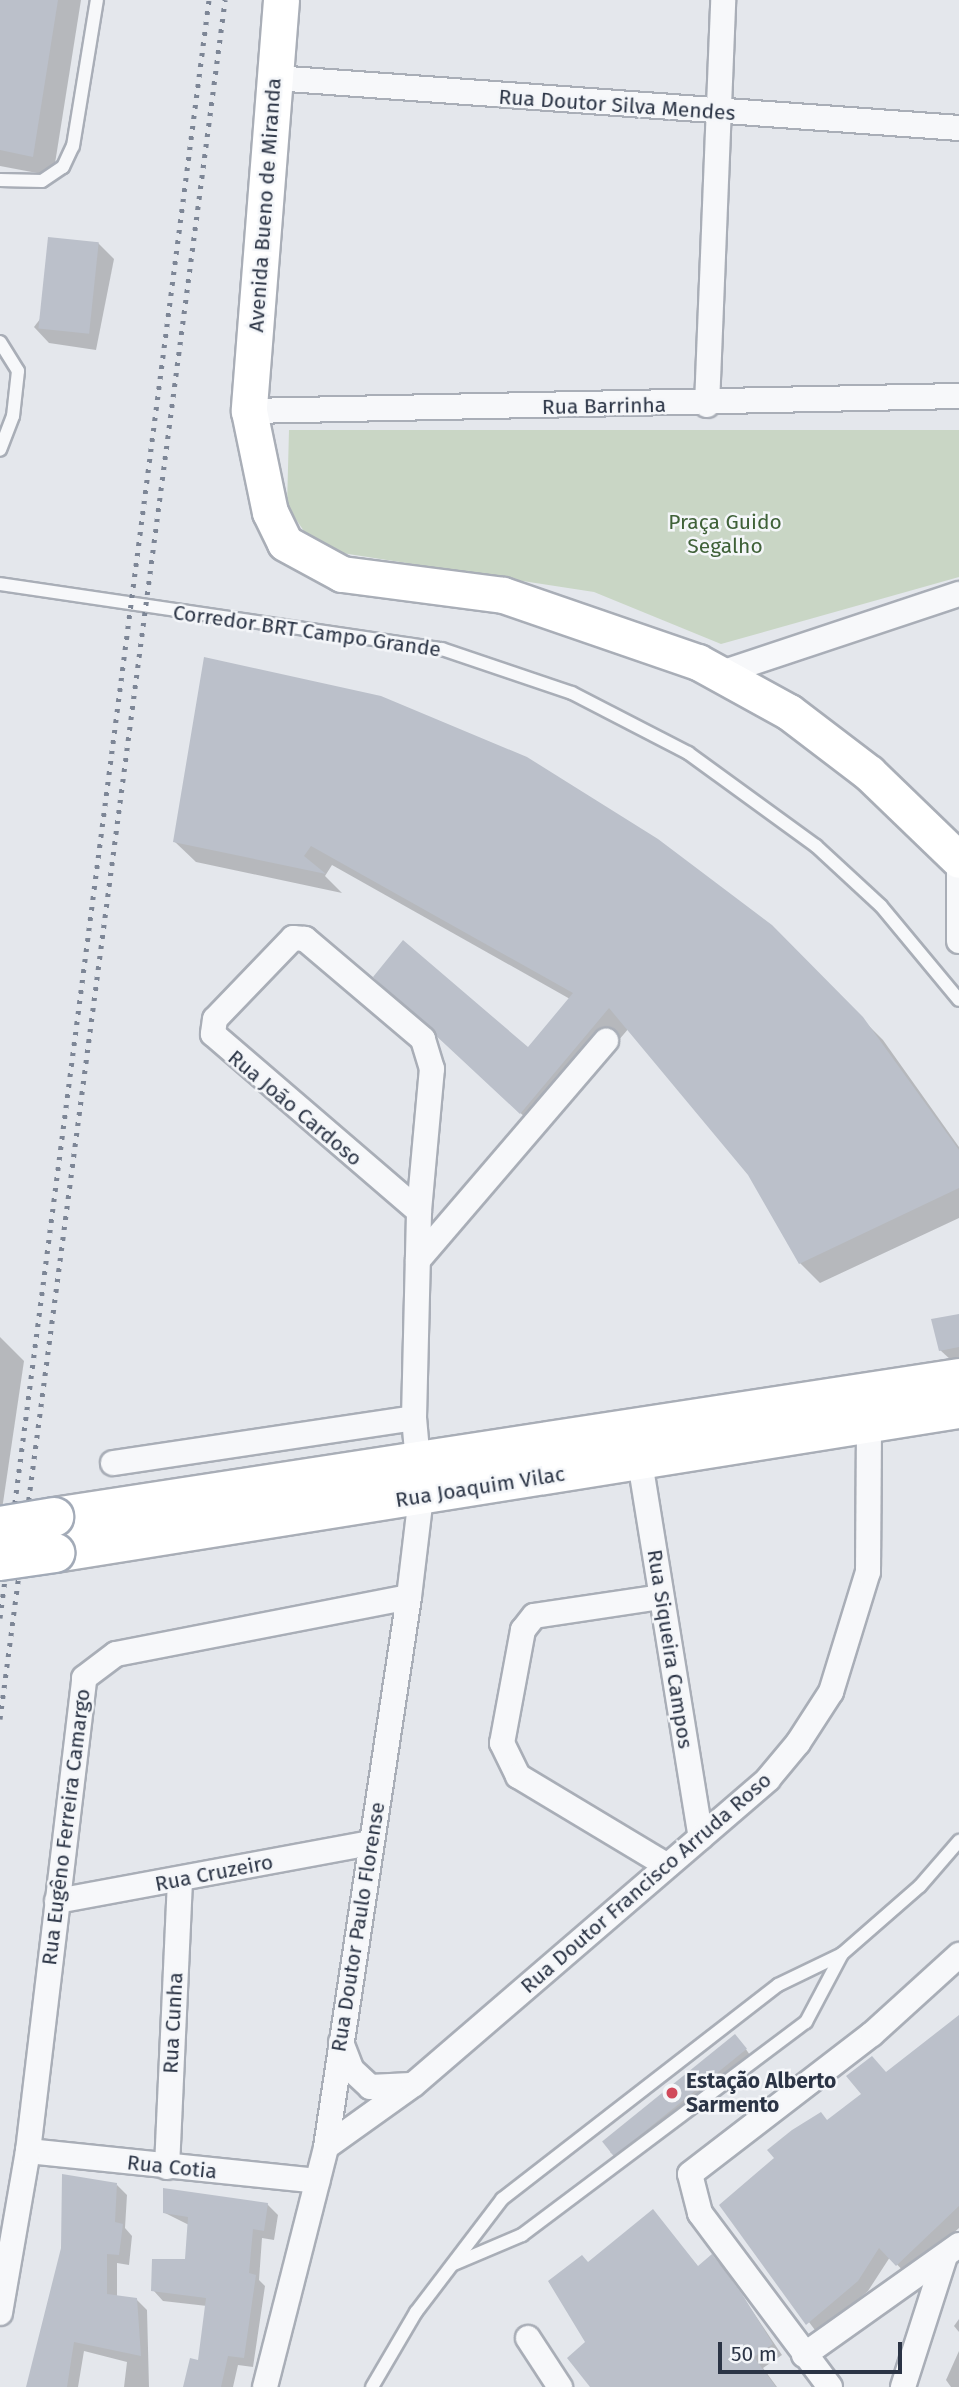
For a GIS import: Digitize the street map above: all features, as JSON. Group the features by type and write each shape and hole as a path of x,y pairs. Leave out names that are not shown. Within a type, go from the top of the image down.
{"main road":[{"name":"Avenida Bueno de Miranda","path":"281,0 249,411 270,512 285,543 311,561 342,575 503,595 601,624 718,674 789,712 869,773 958,858"},
{"name":"Rua Joaquim Vilac","path":"418,1479 640,1462 868,1408 959,1377"},
{"name":"Rua Joaquim Vilac","path":"0,1561 54,1535 868,1408 959,1409"},
{"name":"Rua Joaquim Vilac","path":"0,1526 54,1535"}],"street":[{"path":"707,405 714,114 723,0"},
{"name":"Rua Doutor Silva Mendes","path":"275,78 714,114 959,128"},
{"name":"Rua Barrinha","path":"249,411 707,405 959,396"},
{"path":"718,674 959,594"},
{"path":"957,934 958,858"},
{"name":"Rua João Cardoso","path":"418,1479 414,1418 419,1211 428,1046 305,939 293,938 215,1019 213,1034 419,1211"},
{"path":"418,1261 606,1041"},
{"name":"Rua Doutor Francisco Arruda Roso","path":"326,2147 414,2084 768,1779 831,1692 869,1572 868,1408"},
{"path":"113,1463 414,1418"},
{"name":"Rua Siqueira Campos","path":"640,1462 701,1837"},
{"name":"Rua Doutor Paulo Florense","path":"265,2387 326,2147 340,2034 409,1597 418,1479"},
{"name":"Rua Eugêno Ferreira Camargo","path":"0,2312 28,2151 76,1716 90,1670 116,1654 409,1597"},
{"path":"661,1597 534,1616 523,1630 502,1743 518,1776 666,1865"},
{"name":"Rua Cruzeiro","path":"57,1901 371,1843"},
{"name":"Rua Cunha","path":"167,2167 180,1880"},
{"path":"831,2387 804,2355 700,2213 690,2185 692,2172 872,2034 959,1955"},
{"path":"340,2034 360,2080 380,2089 414,2084"},
{"name":"Rua Cotia","path":"28,2151 317,2181"},
{"path":"804,2355 952,2251"},
{"path":"903,2387 952,2251"},
{"path":"528,2338 560,2387"}],"lane":[{"path":"0,180 42,181 63,167 73,146 97,0"},
{"path":"0,342 18,371 13,416 0,450"},
{"name":"Corredor BRT Campo Grande","path":"0,584 442,649 572,693 688,753 817,846 881,906 959,1000"},
{"path":"372,2387 416,2312 502,2199 778,1985 842,1954 920,1886 959,1841"},
{"path":"454,2264 522,2235 806,2022 842,1954"}],"green space":[{"name":"Praça Guido Segalho","path":"289,430 959,430 959,577 721,644 594,592 316,549 287,506"}],"building":[{"path":"0,0 58,0 33,157 0,150"},
{"path":"48,237 99,242 89,334 38,328"},
{"path":"204,657 381,696 527,757 658,839 772,925 863,1017 959,1150 959,1188 799,1264 748,1175 609,1008 520,1114 373,977 403,940 528,1047 573,993 311,846 304,856 326,874 173,842"},
{"path":"959,1314 959,1347 939,1351 931,1319"},
{"path":"959,2015 959,2206 896,2266 879,2248 858,2281 806,2325 719,2205 774,2158 767,2150 792,2130 821,2112 827,2120 861,2094 846,2076 872,2056 886,2072"},
{"name":"Estação Alberto Sarmento","path":"735,2034 747,2049 614,2156 602,2142"},
{"path":"62,2174 117,2183 115,2222 123,2224 119,2255 107,2254 107,2294 137,2298 141,2356 74,2342 67,2387 26,2387 61,2248"},
{"path":"163,2188 268,2203 264,2231 253,2229 249,2273 256,2275 244,2358 228,2356 221,2387 183,2387 190,2358 198,2360 206,2298 151,2291 152,2259 185,2259 188,2217 163,2213"},
{"path":"653,2209 698,2266 712,2254 742,2294 773,2344 754,2357 776,2387 590,2387 567,2358 585,2342 548,2281 582,2255 588,2262"}],"railway":[{"path":"0,1618 209,0"},
{"path":"0,1719 225,0"}],"place":[{"name":"Estação Alberto Sarmento","path":"672,2093"}]}
